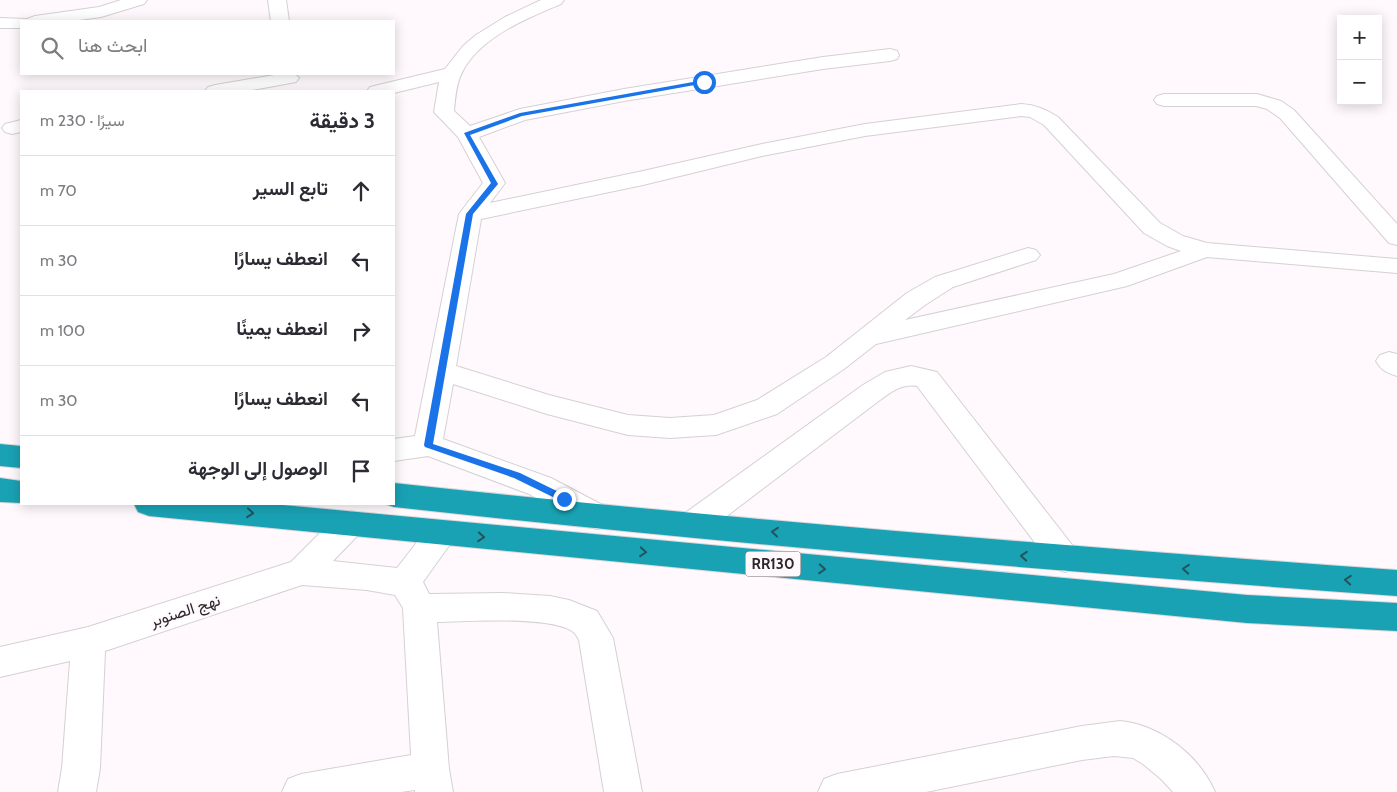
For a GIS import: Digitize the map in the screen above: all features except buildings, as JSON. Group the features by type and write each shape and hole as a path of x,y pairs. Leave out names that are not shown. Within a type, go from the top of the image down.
{"highway":[{"path":"0,455 20,457"},
{"path":"0,490 20,492"},
{"name":"RR130","path":"395,495 597,517 692,524 1065,559 1397,583"},
{"name":"RR130","path":"160,505 1247,609 1397,617"}],"street":[{"path":"42,20 100,12 138,0"},
{"path":"276,0 280,20"},
{"path":"428,445 470,214 494,184 467,134 444,112 445,94 452,74 470,50 492,32 516,18 555,0"},
{"path":"0,23 20,23"},
{"path":"467,134 520,115 539,111 704,82 890,55"},
{"path":"381,90 452,74"},
{"path":"222,90 290,81"},
{"path":"1164,100 1257,100 1274,105 1287,114 1397,238"},
{"path":"470,214 837,136 951,118 1021,110 1035,111 1051,121 1152,228 1175,241 1205,250 1397,266"},
{"path":"867,338 1118,281 1205,250"},
{"path":"441,371 547,404 628,425 670,428 716,425 767,407 835,363 916,299 944,282 1028,255"},
{"path":"692,524 885,383 901,376 912,374 927,379 1065,559"},
{"path":"395,450 428,445 517,476 540,486 597,517"},
{"name":"نهج الصنوبر","path":"0,662 88,642 302,572 350,523"},
{"path":"301,792 432,781 411,595 442,533"},
{"path":"302,572 367,577 411,595 564,611 585,620 596,638 623,792"},
{"path":"77,792 81,768 88,642"},
{"path":"853,790 1082,743 1123,739 1152,749 1170,763 1196,792"}],"route":[{"path":"564,499 517,476 428,445 470,214 494,184 467,134 520,115 704,82"}]}
